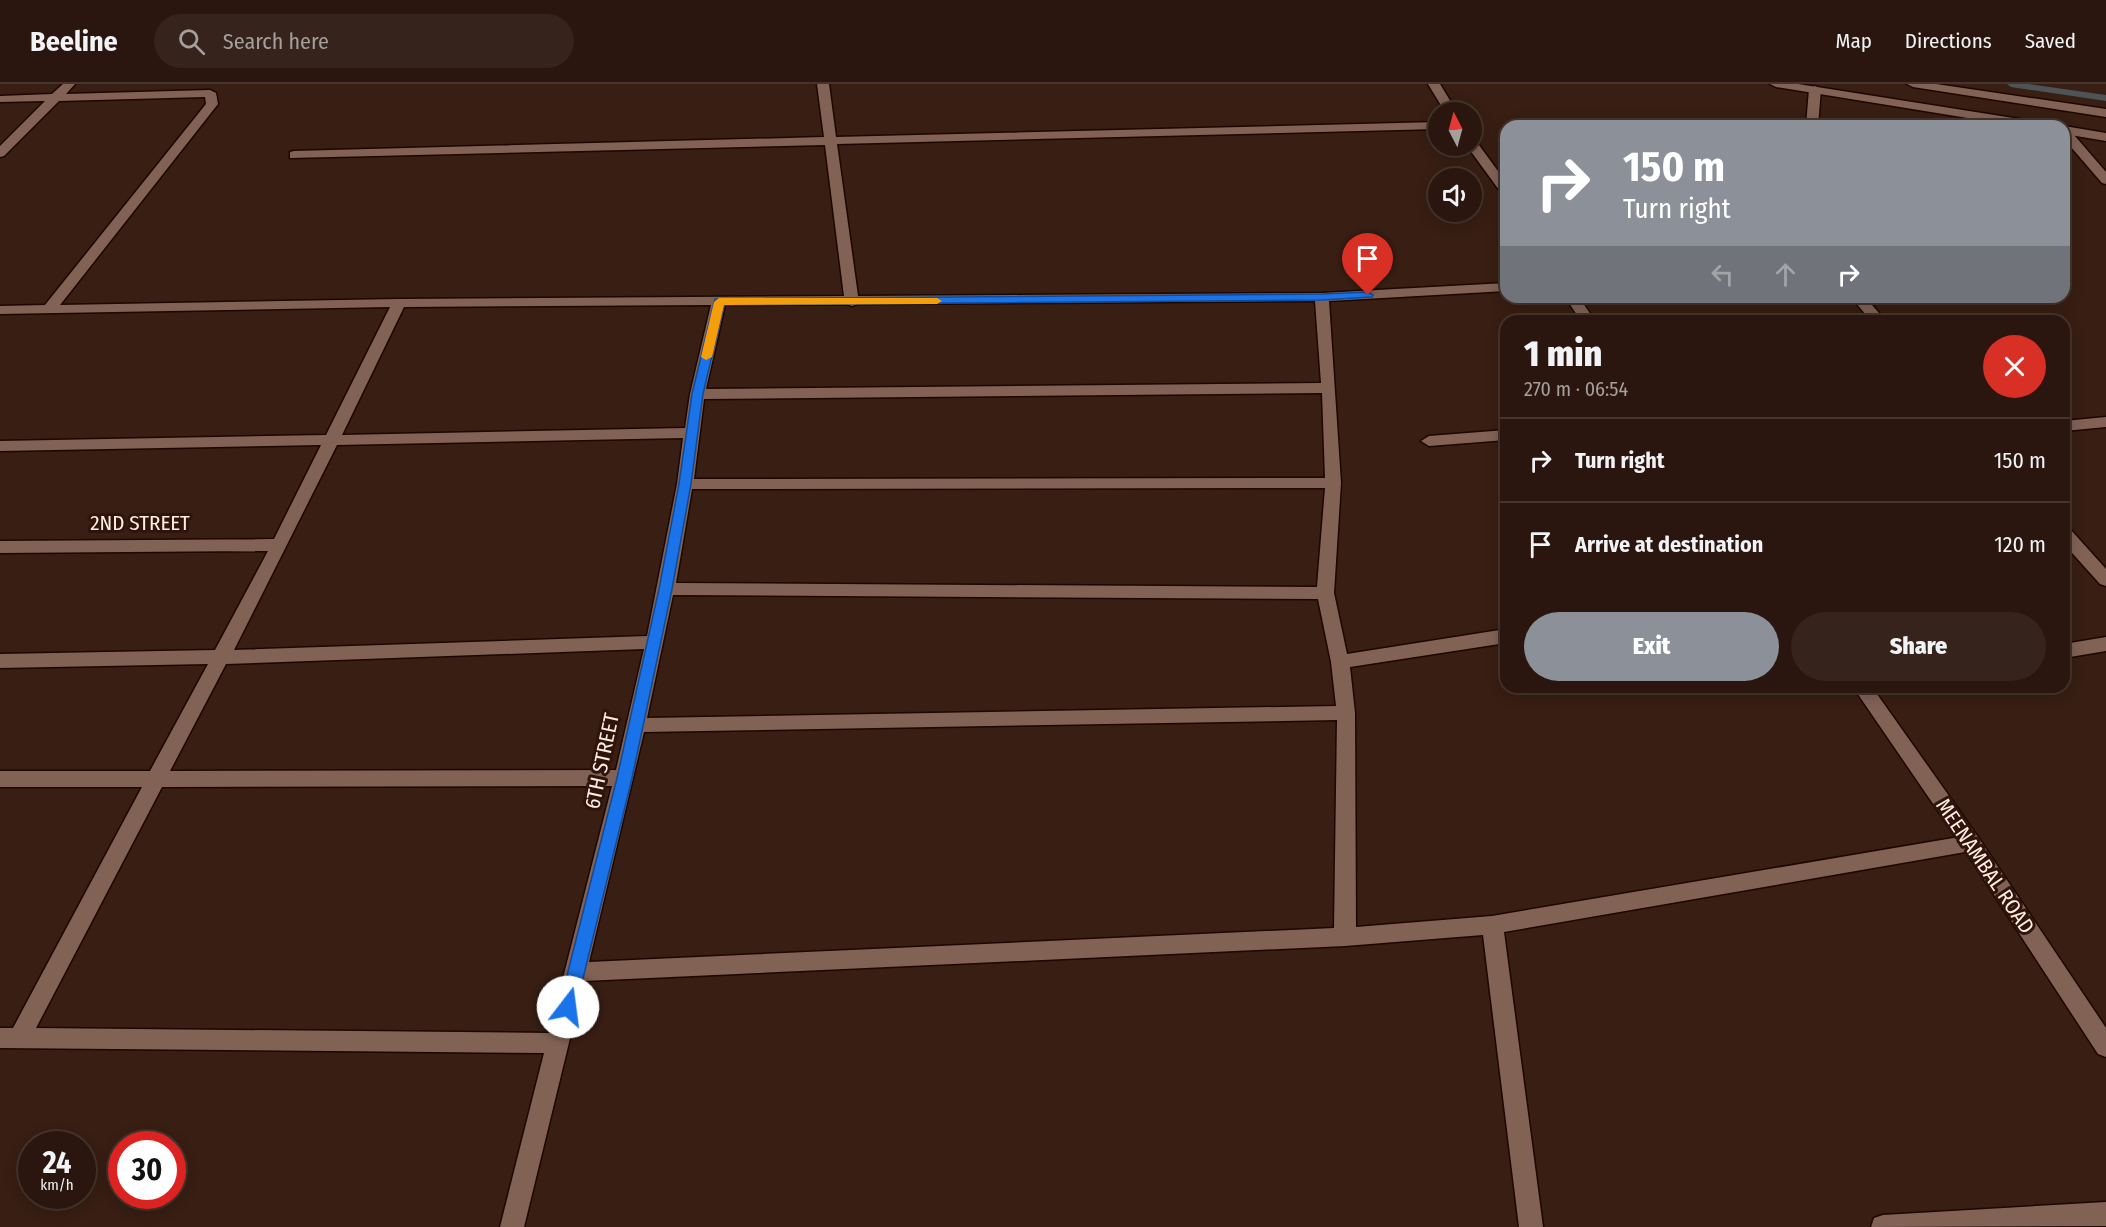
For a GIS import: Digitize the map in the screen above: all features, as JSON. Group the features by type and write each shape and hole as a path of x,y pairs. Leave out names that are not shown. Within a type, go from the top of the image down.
{"street":[{"path":"0,153 69,84"},
{"path":"823,84 852,302"},
{"path":"1434,84 1445,102"},
{"path":"1776,84 2003,120"},
{"path":"1913,84 2106,113"},
{"path":"1812,120 1815,89"},
{"path":"0,99 210,93 212,104 49,309"},
{"path":"294,155 1428,125"},
{"path":"2070,132 2106,137"},
{"path":"2070,138 2106,180"},
{"path":"1482,156 1500,178"},
{"path":"0,310 399,303 852,302 1322,297 1500,287"},
{"path":"1322,297 1333,483 1325,593 1340,662 1346,713 1345,937"},
{"name":"6TH STREET","path":"512,1227 624,778 666,589 685,484 697,394 719,302"},
{"path":"399,303 334,439 221,657 156,779 9,1038 558,1043"},
{"path":"1863,303 1873,315"},
{"path":"697,394 1329,388"},
{"path":"2070,425 2106,422"},
{"path":"0,446 334,439 429,440 690,433"},
{"path":"1429,441 1500,435"},
{"path":"685,484 1333,483"},
{"path":"2070,540 2106,580"},
{"name":"2ND STREET","path":"0,547 280,545"},
{"path":"666,589 1325,593"},
{"path":"1340,662 1500,637"},
{"path":"0,661 221,657 653,642"},
{"path":"2070,650 2106,644"},
{"name":"MEENAMBAL ROAD","path":"1866,693 1971,843 2106,1047"},
{"path":"635,725 1346,713"},
{"path":"0,779 624,778"},
{"path":"577,972 1345,937 1492,925 1971,843"},
{"path":"1492,925 1531,1227"},
{"path":"1883,1227 2106,1214"}],"waterway":[{"path":"2011,84 2106,98"}],"slow traffic":[{"path":"706,357 719,302 937,301"}],"route":[{"path":"568,1007 624,778 666,589 685,484 697,394 719,302 1368,295"}]}
